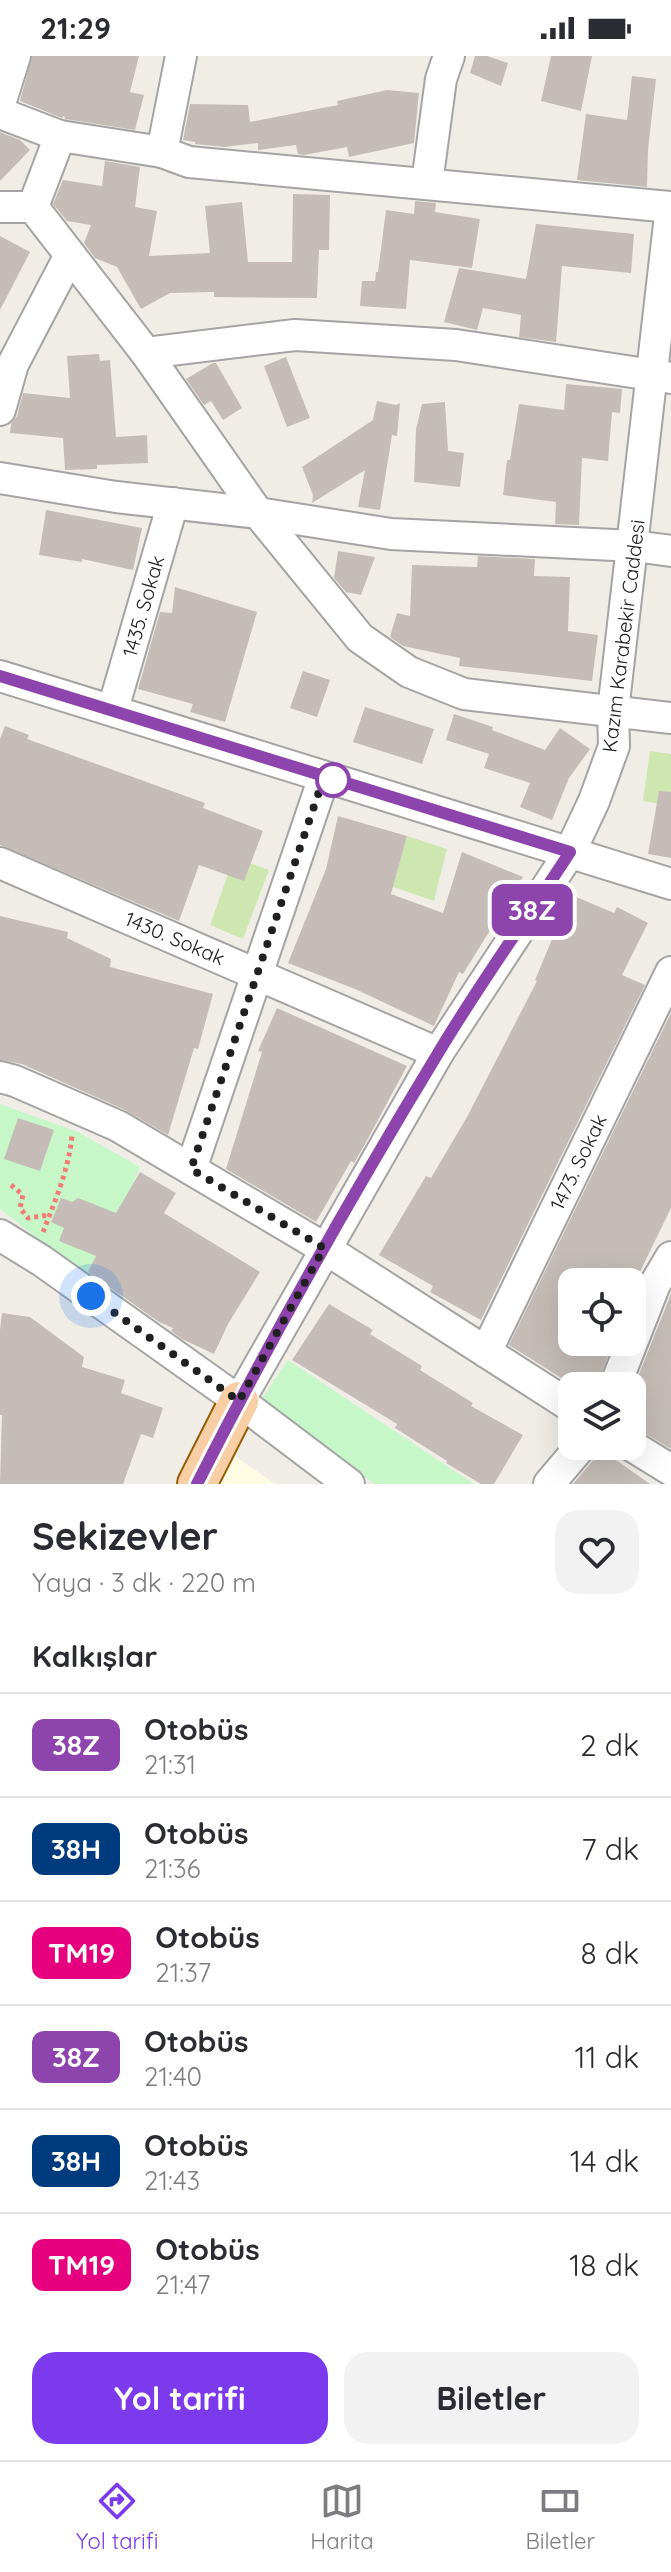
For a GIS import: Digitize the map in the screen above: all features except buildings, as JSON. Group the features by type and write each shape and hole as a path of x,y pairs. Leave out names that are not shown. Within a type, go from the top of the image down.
{"main road":[{"name":"Kazım Karabekir Caddesi","path":"197,1484 239,1401"}],"street":[{"path":"0,104 15,56"},
{"path":"162,152 181,56"},
{"path":"427,183 441,79 449,56"},
{"path":"0,113 60,136 162,152 189,162 671,207"},
{"path":"33,207 60,136"},
{"path":"0,207 33,207"},
{"path":"33,207 146,353 258,513 360,638 409,672 464,694 671,718"},
{"name":"Kazım Karabekir Caddesi","path":"239,1401 438,1053 570,852 594,801 614,746 613,711 634,546 662,377 671,207"},
{"path":"0,410 13,364 70,255"},
{"path":"146,353 295,335 456,345 662,377"},
{"path":"0,478 391,534 634,546 671,551"},
{"name":"1435. Sokak","path":"113,709 173,503"},
{"path":"0,676 671,884"},
{"path":"191,1169 324,777"},
{"name":"1430. Sokak","path":"0,863 438,1053"},
{"name":"1473. Sokak","path":"486,1352 671,972"},
{"path":"0,1077 118,1126 324,1248 558,1398"},
{"path":"0,1235 34,1255 239,1401 349,1484"},
{"path":"622,1372 663,1287 671,1257"},
{"path":"646,1455 671,1470"},
{"path":"549,1484 569,1460"}],"path":[{"path":"34,1255 59,1192 71,1149 74,1106"},
{"path":"11,1185 23,1195 20,1208 28,1218 49,1215"}],"shaded area":[{"path":"228,1451 275,1484 210,1484"}],"green space":[{"path":"650,751 671,754 671,806 643,801"},
{"path":"407,836 447,849 434,901 376,881 396,876"},
{"path":"234,857 269,870 243,939 210,925"},
{"path":"0,1104 78,1132 140,1167 92,1281 0,1209"},
{"path":"288,1360 474,1484 375,1484 257,1406"}],"bus line":[{"name":"38Z","path":"0,676 570,852 438,1053 310,1274 197,1484"}],"route":[{"path":"91,1296 239,1401 324,1248 191,1169 324,777 333,780"}]}
